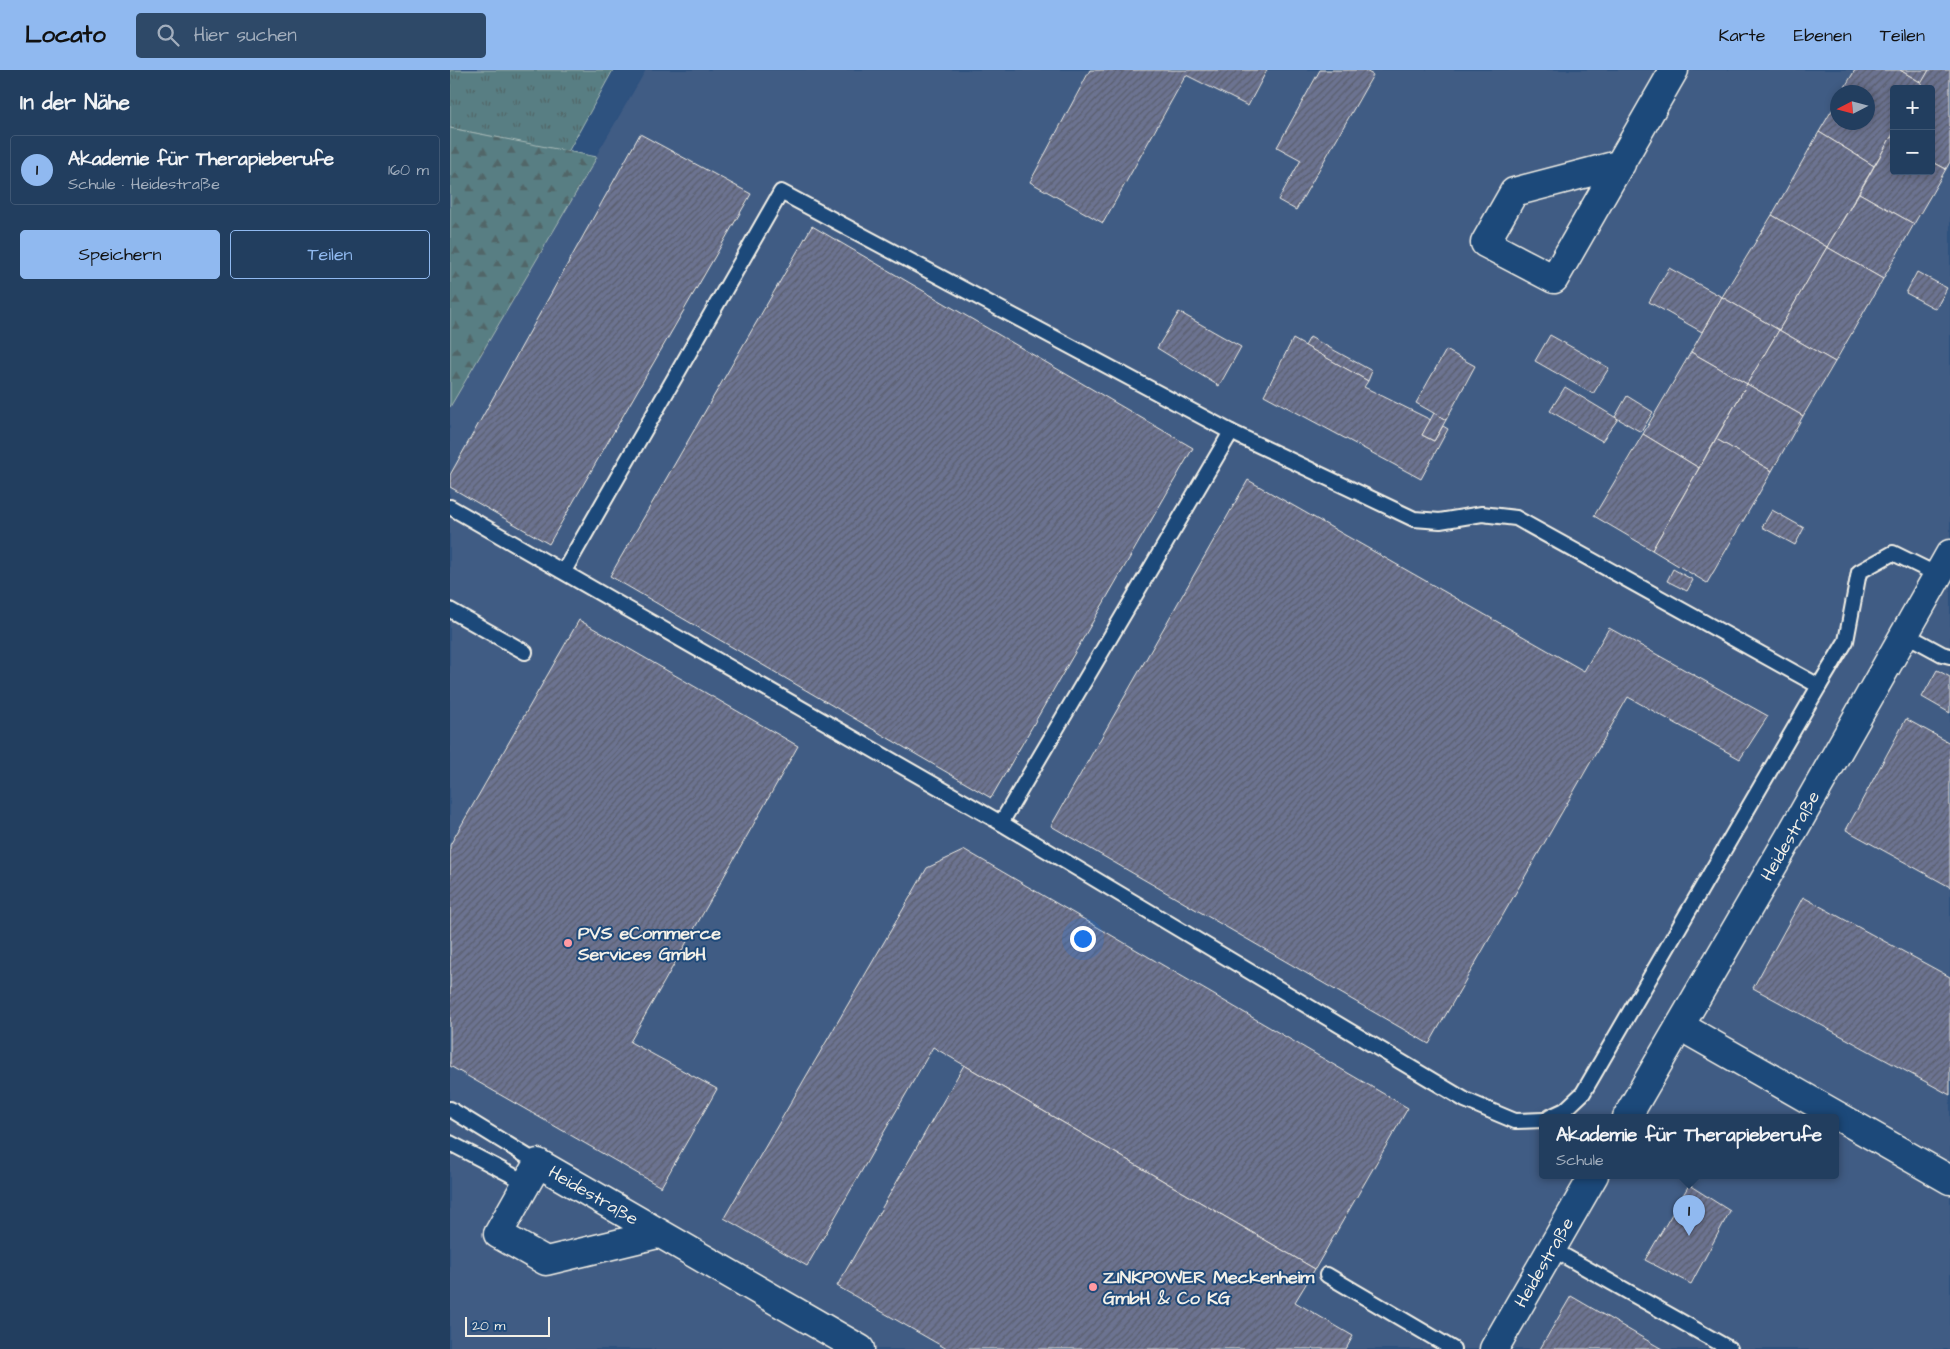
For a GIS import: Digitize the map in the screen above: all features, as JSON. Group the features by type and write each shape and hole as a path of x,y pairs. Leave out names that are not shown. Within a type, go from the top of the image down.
{"street":[{"path":"1621,164 1514,192 1485,244 1554,278 1621,164 1674,70"},
{"name":"Heidestraße","path":"1629,1114 1788,840 1944,565"},
{"path":"1680,1026 1834,1114"},
{"path":"1839,1117 1950,1180"},
{"name":"Heidestraße","path":"658,1234 546,1261 498,1234 532,1173 658,1234 860,1349"},
{"name":"Heidestraße","path":"1494,1349 1592,1179"}],"lane":[{"path":"564,571 781,192 1231,432 1414,519 1440,520 1482,514 1516,518 1819,686"},
{"path":"1001,823 1231,432"},
{"path":"450,507 1001,823 1465,1100 1515,1121 1539,1120"},
{"path":"1556,1114 1564,1110 1583,1093 1846,641 1859,572 1893,553 1944,565"},
{"path":"450,610 525,652"},
{"path":"1904,634 1942,654 1950,656"},
{"path":"450,1109 532,1173"},
{"path":"450,1143 532,1173"},
{"path":"1552,1248 1730,1349"},
{"path":"1326,1275 1453,1349"}],"shaded area":[{"path":"646,70 1950,70 1950,1349 450,1349 450,407"}],"green space":[{"path":"450,70 613,70 568,152 450,128"},
{"path":"450,128 597,157 450,407"}],"building":[{"path":"1090,70 1267,70 1248,106 1186,75 1103,223 1030,182"},
{"path":"1320,70 1364,70 1373,75 1296,210 1278,200 1301,160 1277,147"},
{"path":"1855,70 1900,70 1922,83 1921,85 1890,85 1890,139 1874,166 1819,132 1830,113 1830,130 1875,130 1875,85 1846,85"},
{"path":"1900,70 1929,70 1922,83"},
{"path":"1929,70 1950,70 1950,162 1946,169 1935,163 1935,85 1920,85"},
{"path":"1819,132 1874,166 1827,247 1772,215"},
{"path":"640,134 751,194 549,544 450,487 450,475"},
{"path":"1890,139 1890,175 1935,175 1935,163 1946,169 1914,224 1859,193"},
{"path":"1859,193 1914,224 1883,279 1827,247"},
{"path":"1772,215 1827,247 1779,330 1722,297"},
{"path":"812,226 1193,448 991,798 610,576"},
{"path":"1827,247 1883,279 1835,362 1779,330"},
{"path":"1669,268 1722,297 1702,332 1649,302"},
{"path":"1917,272 1947,288 1936,309 1906,293"},
{"path":"1722,297 1779,330 1747,384 1691,352"},
{"path":"1179,312 1241,347 1219,386 1157,348"},
{"path":"1779,330 1835,362 1803,416 1747,384"},
{"path":"1550,335 1609,368 1593,394 1535,361"},
{"path":"1310,337 1372,371 1368,381 1305,346"},
{"path":"1293,339 1368,381 1364,387 1431,420 1422,435 1434,441 1443,426 1448,429 1421,479 1264,395"},
{"path":"1446,350 1475,366 1446,420 1416,403"},
{"path":"1691,352 1747,384 1699,468 1643,434"},
{"path":"1747,384 1803,416 1772,471 1716,439"},
{"path":"1565,387 1618,419 1602,441 1550,411"},
{"path":"1627,396 1653,412 1641,432 1615,417"},
{"path":"1434,413 1446,420 1434,441 1422,435"},
{"path":"1643,434 1699,468 1652,550 1594,516"},
{"path":"1716,439 1772,471 1707,583 1652,550"},
{"path":"1248,480 1584,671 1609,628 1768,716 1740,759 1628,697 1429,1044 1051,826"},
{"path":"1772,510 1804,528 1795,545 1762,527"},
{"path":"1673,569 1693,580 1687,591 1667,581"},
{"name":"PVS eCommerce Services GmbH","path":"579,620 798,746 630,1042 717,1089 661,1187 450,1066 450,845"},
{"path":"1937,670 1950,677 1950,713 1922,697"},
{"path":"1906,719 1950,743 1950,887 1846,830"},
{"path":"965,850 1408,1108 1315,1269 933,1047 807,1266 724,1218 927,868"},
{"path":"1803,897 1950,977 1950,1095 1753,988"},
{"path":"964,1065 1315,1269 1295,1302 1353,1336 1346,1349 947,1349 837,1286"},
{"path":"1689,1185 1730,1211 1691,1284 1645,1260"},
{"path":"1571,1296 1662,1349 1540,1349"}],"place":[{"name":"PVS eCommerce Services GmbH","path":"568,943"},
{"name":"Akademie für Therapieberufe","path":"1689,1236"},
{"name":"ZINKPOWER Meckenheim GmbH & Co KG","path":"1093,1287"}]}
